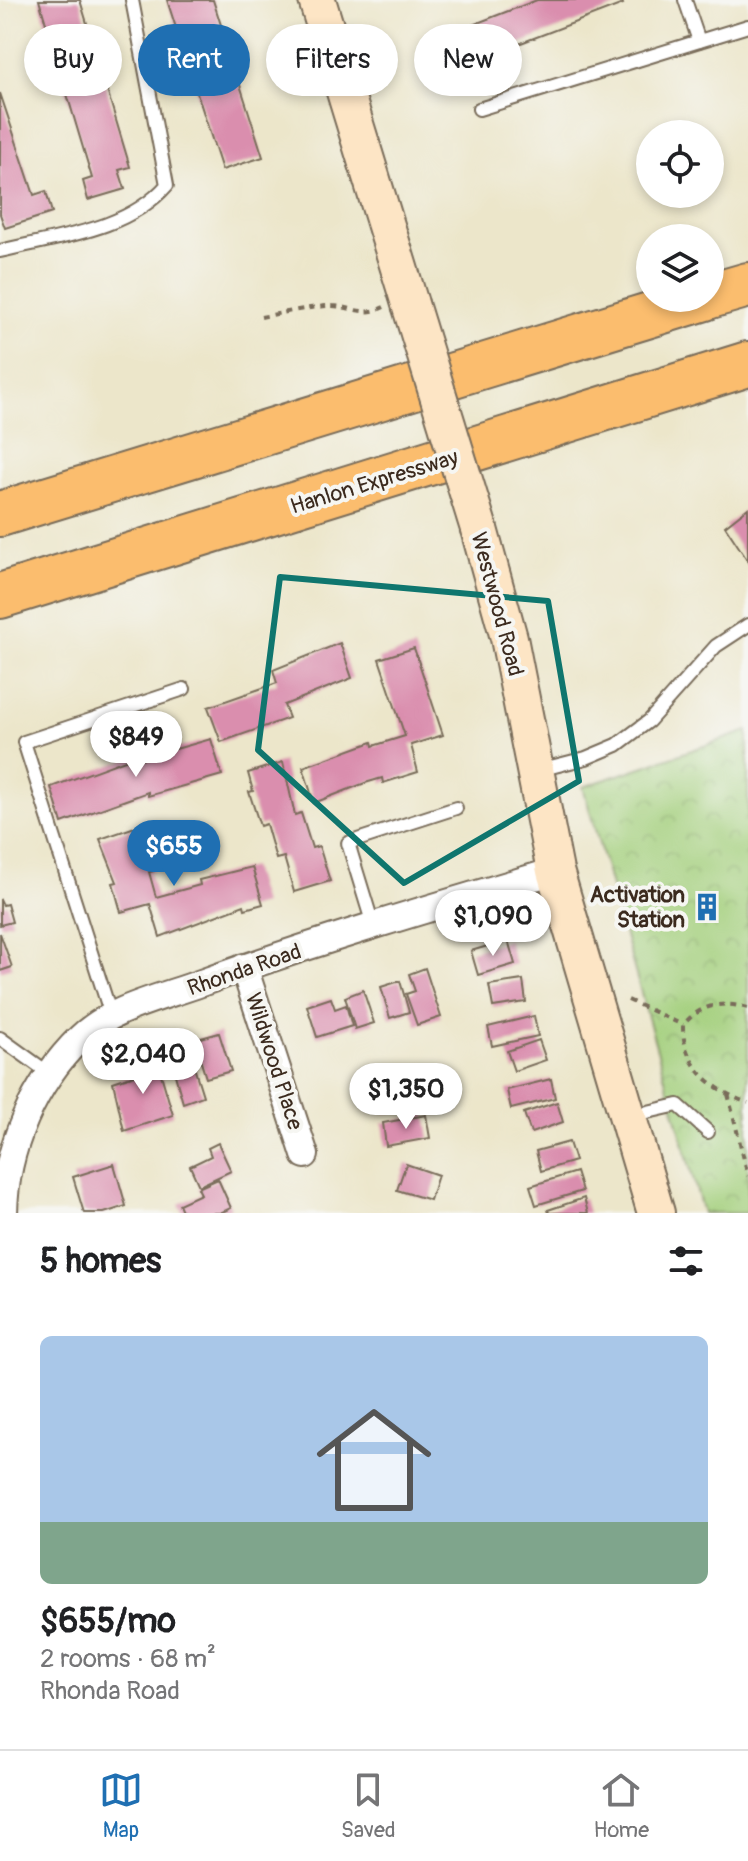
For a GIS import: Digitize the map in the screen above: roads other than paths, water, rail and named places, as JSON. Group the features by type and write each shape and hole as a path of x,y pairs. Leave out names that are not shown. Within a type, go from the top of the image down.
{"highway":[{"path":"724,292 748,285"},
{"path":"0,514 658,312"},
{"name":"Hanlon Expressway","path":"0,596 748,364"}],"street":[{"name":"Westwood Road","path":"317,0 401,303 479,529 509,638 555,871 656,1213"},
{"name":"Rhonda Road","path":"4,1213 13,1147 50,1074 80,1038 111,1015 373,925 555,871"},
{"name":"Wildwood Place","path":"244,967 305,1155"}],"lane":[{"path":"0,251 95,228 149,205 167,185 132,0"},
{"path":"685,0 699,41"},
{"path":"479,109 748,26"},
{"path":"536,771 586,758 617,745 649,721 716,646 748,625"},
{"path":"111,1015 24,742 184,689"},
{"path":"373,925 348,843 456,808"},
{"path":"0,1038 50,1074"},
{"path":"627,1117 678,1105 708,1132"}],"place":[{"name":"Activation Station","path":"707,907"}]}
